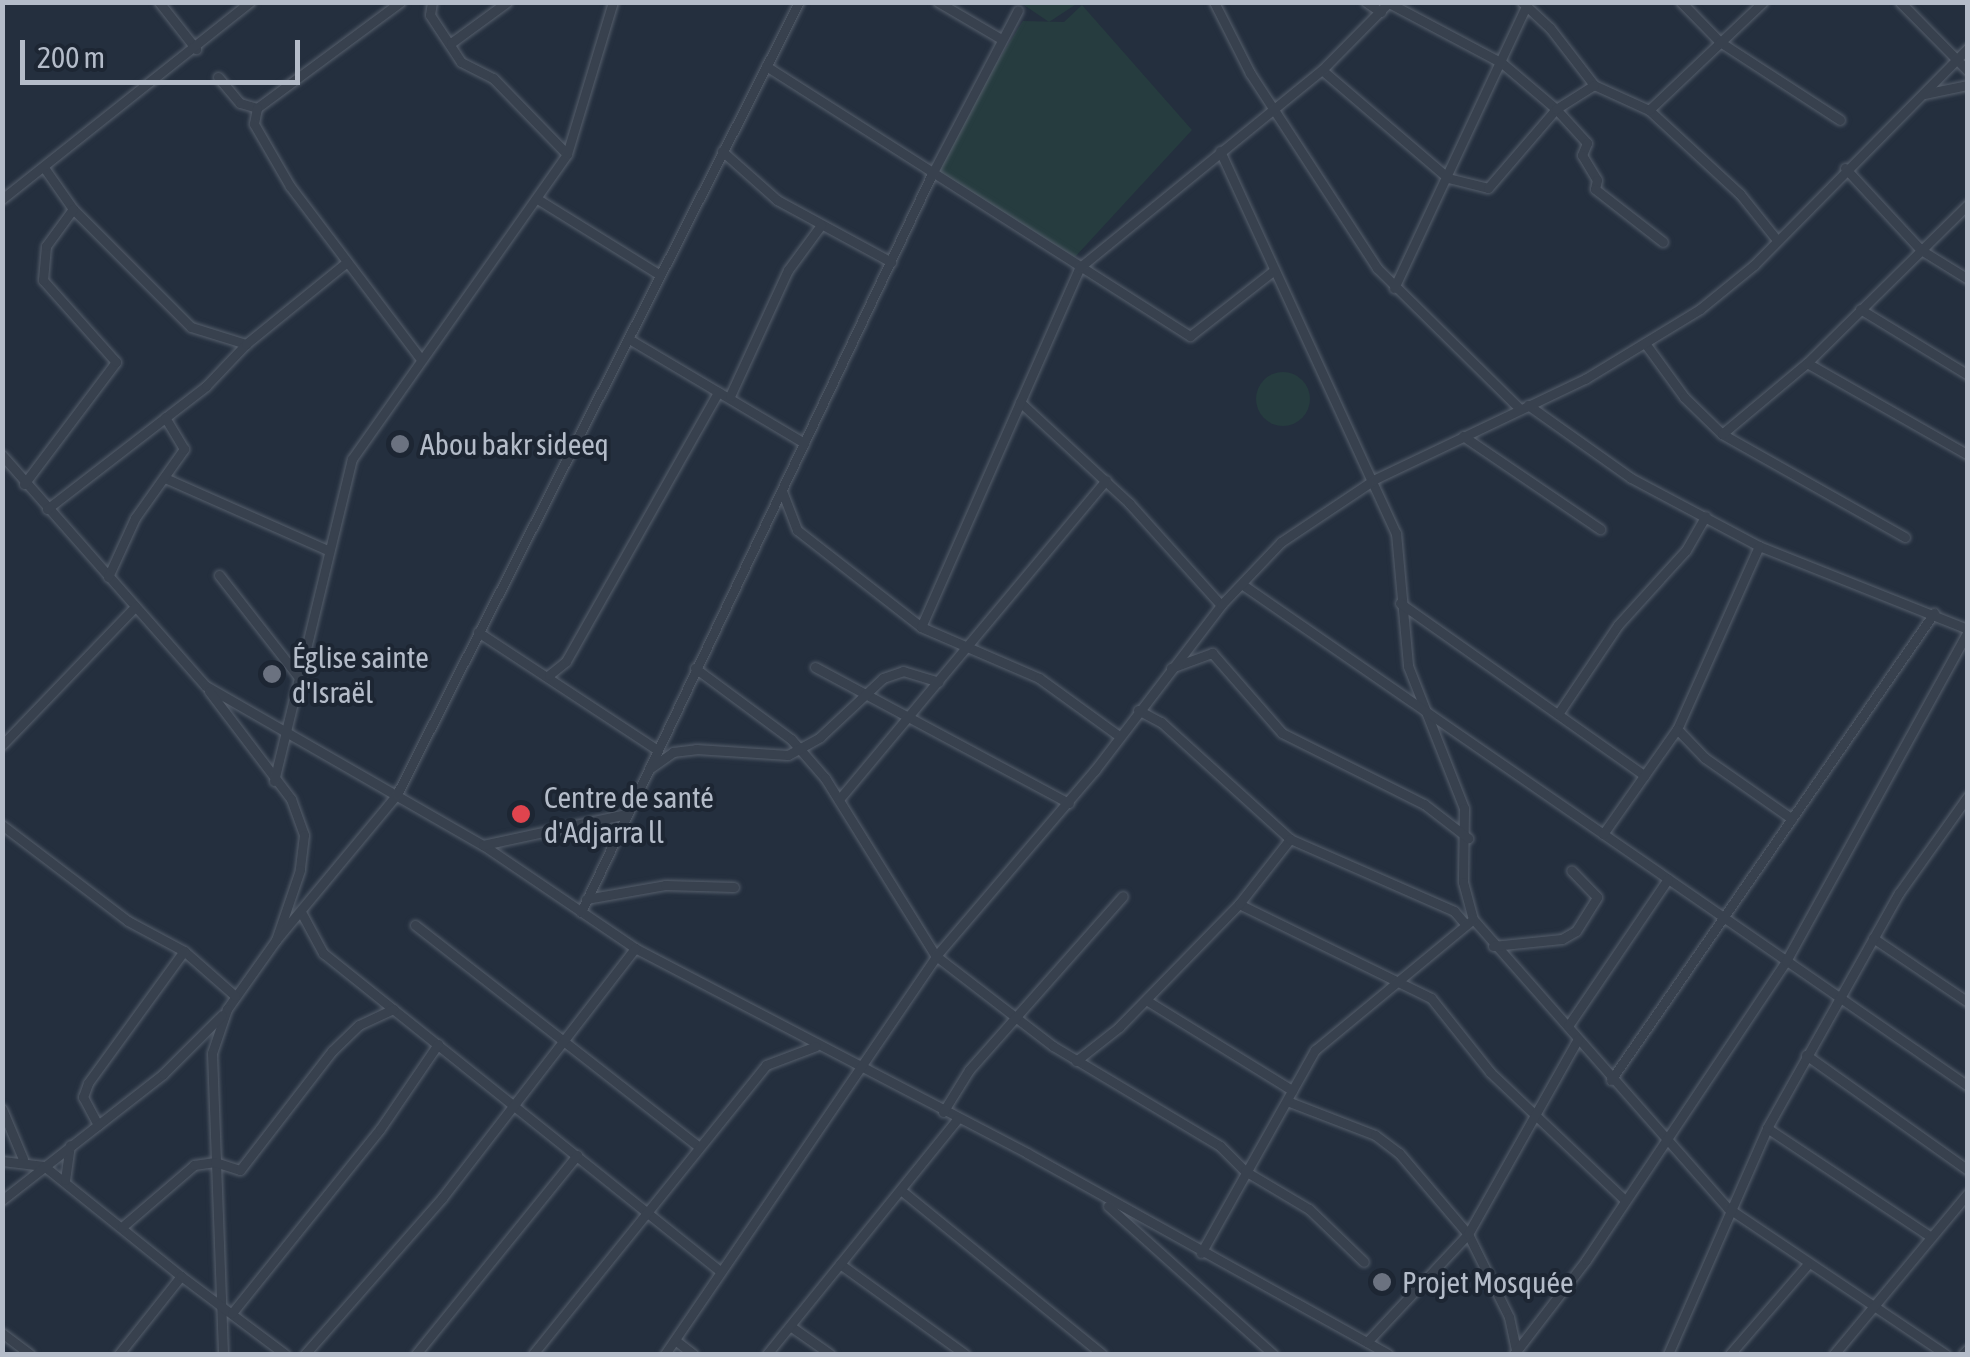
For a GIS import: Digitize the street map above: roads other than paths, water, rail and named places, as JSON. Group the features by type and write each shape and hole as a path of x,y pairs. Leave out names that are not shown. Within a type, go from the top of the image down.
{"street":[{"path":"158,2 196,49"},
{"path":"2,200 45,169 93,124 196,49 250,2"},
{"path":"432,2 430,16 461,62 493,78 567,154"},
{"path":"451,43 507,2"},
{"path":"223,1354 228,1310 210,1072 227,1010 276,940 397,794 800,2"},
{"path":"938,2 1002,39"},
{"path":"1214,2 1275,105 1394,288 1524,407 1630,478 1760,546 1934,612 1968,630 1786,961 1665,1142 1515,1352"},
{"path":"1366,2 1381,12"},
{"path":"1680,2 1720,42 1840,120"},
{"path":"1649,110 1763,2"},
{"path":"1900,2 1968,71"},
{"path":"921,628 1079,268 1322,70 1389,3 1502,64 1556,109 1587,143 1582,155 1597,180 1594,189 1663,242"},
{"path":"394,4 257,108 254,124 290,186 420,359"},
{"path":"274,781 352,458 471,282 539,200 567,154 609,4"},
{"path":"1394,288 1502,64 1524,4 1594,85 1649,110 1740,194 1777,240"},
{"path":"581,912 622,815 931,176 1018,10"},
{"path":"665,1354 822,1129 858,1068 936,956 1069,802 1220,605 1305,521 1375,479 1647,346 1734,283 1968,48"},
{"path":"766,66 931,176 1190,336 1273,271"},
{"path":"1322,70 1448,178 1494,184 1556,109 1594,85"},
{"path":"218,77 240,103 257,108"},
{"path":"1921,94 1968,85"},
{"path":"1220,150 1273,271 1375,479 1396,533 1408,666 1428,712 1468,838 1463,882 1470,922"},
{"path":"722,151 754,183 820,225 891,262"},
{"path":"1845,168 1921,250 1968,279"},
{"path":"45,169 73,210 191,327 246,344"},
{"path":"539,200 660,275"},
{"path":"1722,434 1807,363 1968,204"},
{"path":"24,484 116,362 43,280 46,246 73,210"},
{"path":"730,396 788,270 820,225"},
{"path":"46,510 166,417 246,344 347,262"},
{"path":"1860,310 1968,375"},
{"path":"629,338 804,443"},
{"path":"1647,346 1684,397 1722,434 1905,538"},
{"path":"1807,363 1968,455"},
{"path":"549,676 566,661 718,392"},
{"path":"1020,402 1106,480 1220,605"},
{"path":"108,577 135,518 167,479 184,440 166,417"},
{"path":"1463,436 1600,530"},
{"path":"2,456 206,686 291,799 304,835 300,870 276,940"},
{"path":"167,479 327,550"},
{"path":"841,797 1106,480"},
{"path":"782,491 796,530 921,628 962,649 1040,678 1119,736"},
{"path":"1558,714 1618,625 1686,550 1706,516"},
{"path":"1603,834 1677,729 1760,546"},
{"path":"219,575 298,676"},
{"path":"1244,585 1968,1086"},
{"path":"1400,603 1644,775"},
{"path":"2,745 135,607"},
{"path":"1611,1080 1934,612"},
{"path":"478,632 656,749"},
{"path":"1170,668 1212,653 1282,733 1424,804 1468,838"},
{"path":"815,666 1069,802"},
{"path":"695,668 802,750 841,797 936,956 1076,1061 1220,1146 1245,1172 1308,1210 1364,1262"},
{"path":"644,773 673,752 774,757 802,750 864,695 903,671 938,682"},
{"path":"206,686 289,730 484,845 635,948 1388,1354"},
{"path":"1138,710 1161,722 1290,839 1454,911 1470,922 1568,1026 1665,1142 1728,1208 1870,1310 1945,1354"},
{"path":"1677,729 1704,758 1792,819"},
{"path":"1668,1354 1728,1208 1806,1055 1873,938 1964,808 1968,796"},
{"path":"484,845 622,815"},
{"path":"2,825 128,921 184,951 234,996"},
{"path":"1076,1061 1146,1000 1239,904 1290,839"},
{"path":"1493,946 1562,939 1576,931 1597,897 1572,870"},
{"path":"1568,1026 1668,878"},
{"path":"586,899 664,885 734,887"},
{"path":"943,1112 1014,1016 1123,896"},
{"path":"1239,904 1398,980 1446,1012 1534,1117 1624,1199"},
{"path":"301,912 318,949 438,1044 508,1108 577,1155 720,1270"},
{"path":"1201,1253 1324,1040 1470,922"},
{"path":"415,925 696,1145"},
{"path":"1873,938 1968,1002"},
{"path":"304,1354 442,1198 635,948"},
{"path":"98,1124 83,1097 88,1084 184,951"},
{"path":"1146,1000 1292,1090"},
{"path":"122,1227 182,1171 216,1162 240,1170 332,1051 359,1025 394,1009"},
{"path":"2,1200 163,1074 227,1010"},
{"path":"1368,1342 1468,1234 1578,1039"},
{"path":"228,1310 380,1128 438,1044"},
{"path":"533,1354 648,1213 696,1145 766,1065 816,1046"},
{"path":"1806,1055 1968,1170"},
{"path":"1287,1100 1375,1135 1468,1234 1496,1287 1515,1352"},
{"path":"2,1108 22,1159"},
{"path":"767,1354 793,1328 806,1300 902,1191 957,1119"},
{"path":"1767,1128 1931,1237"},
{"path":"65,1180 70,1145"},
{"path":"416,1354 577,1155"},
{"path":"2,1161 22,1159 44,1166 65,1180 181,1276 285,1354"},
{"path":"902,1191 1102,1354"},
{"path":"1834,1354 1968,1193"},
{"path":"1094,1194 1272,1354"},
{"path":"840,1264 965,1354"},
{"path":"1730,1354 1807,1265"},
{"path":"119,1354 181,1276"},
{"path":"793,1328 830,1354"},
{"path":"2,1332 30,1354"},
{"path":"676,1340 694,1354"}],"place":[{"name":"Abou bakr sideeq","path":"400,444"},
{"name":"Église sainte d'Israël","path":"272,674"},
{"name":"Centre de santé d'Adjarra ll","path":"521,814"},
{"name":"Projet Mosquée","path":"1382,1282"}]}
